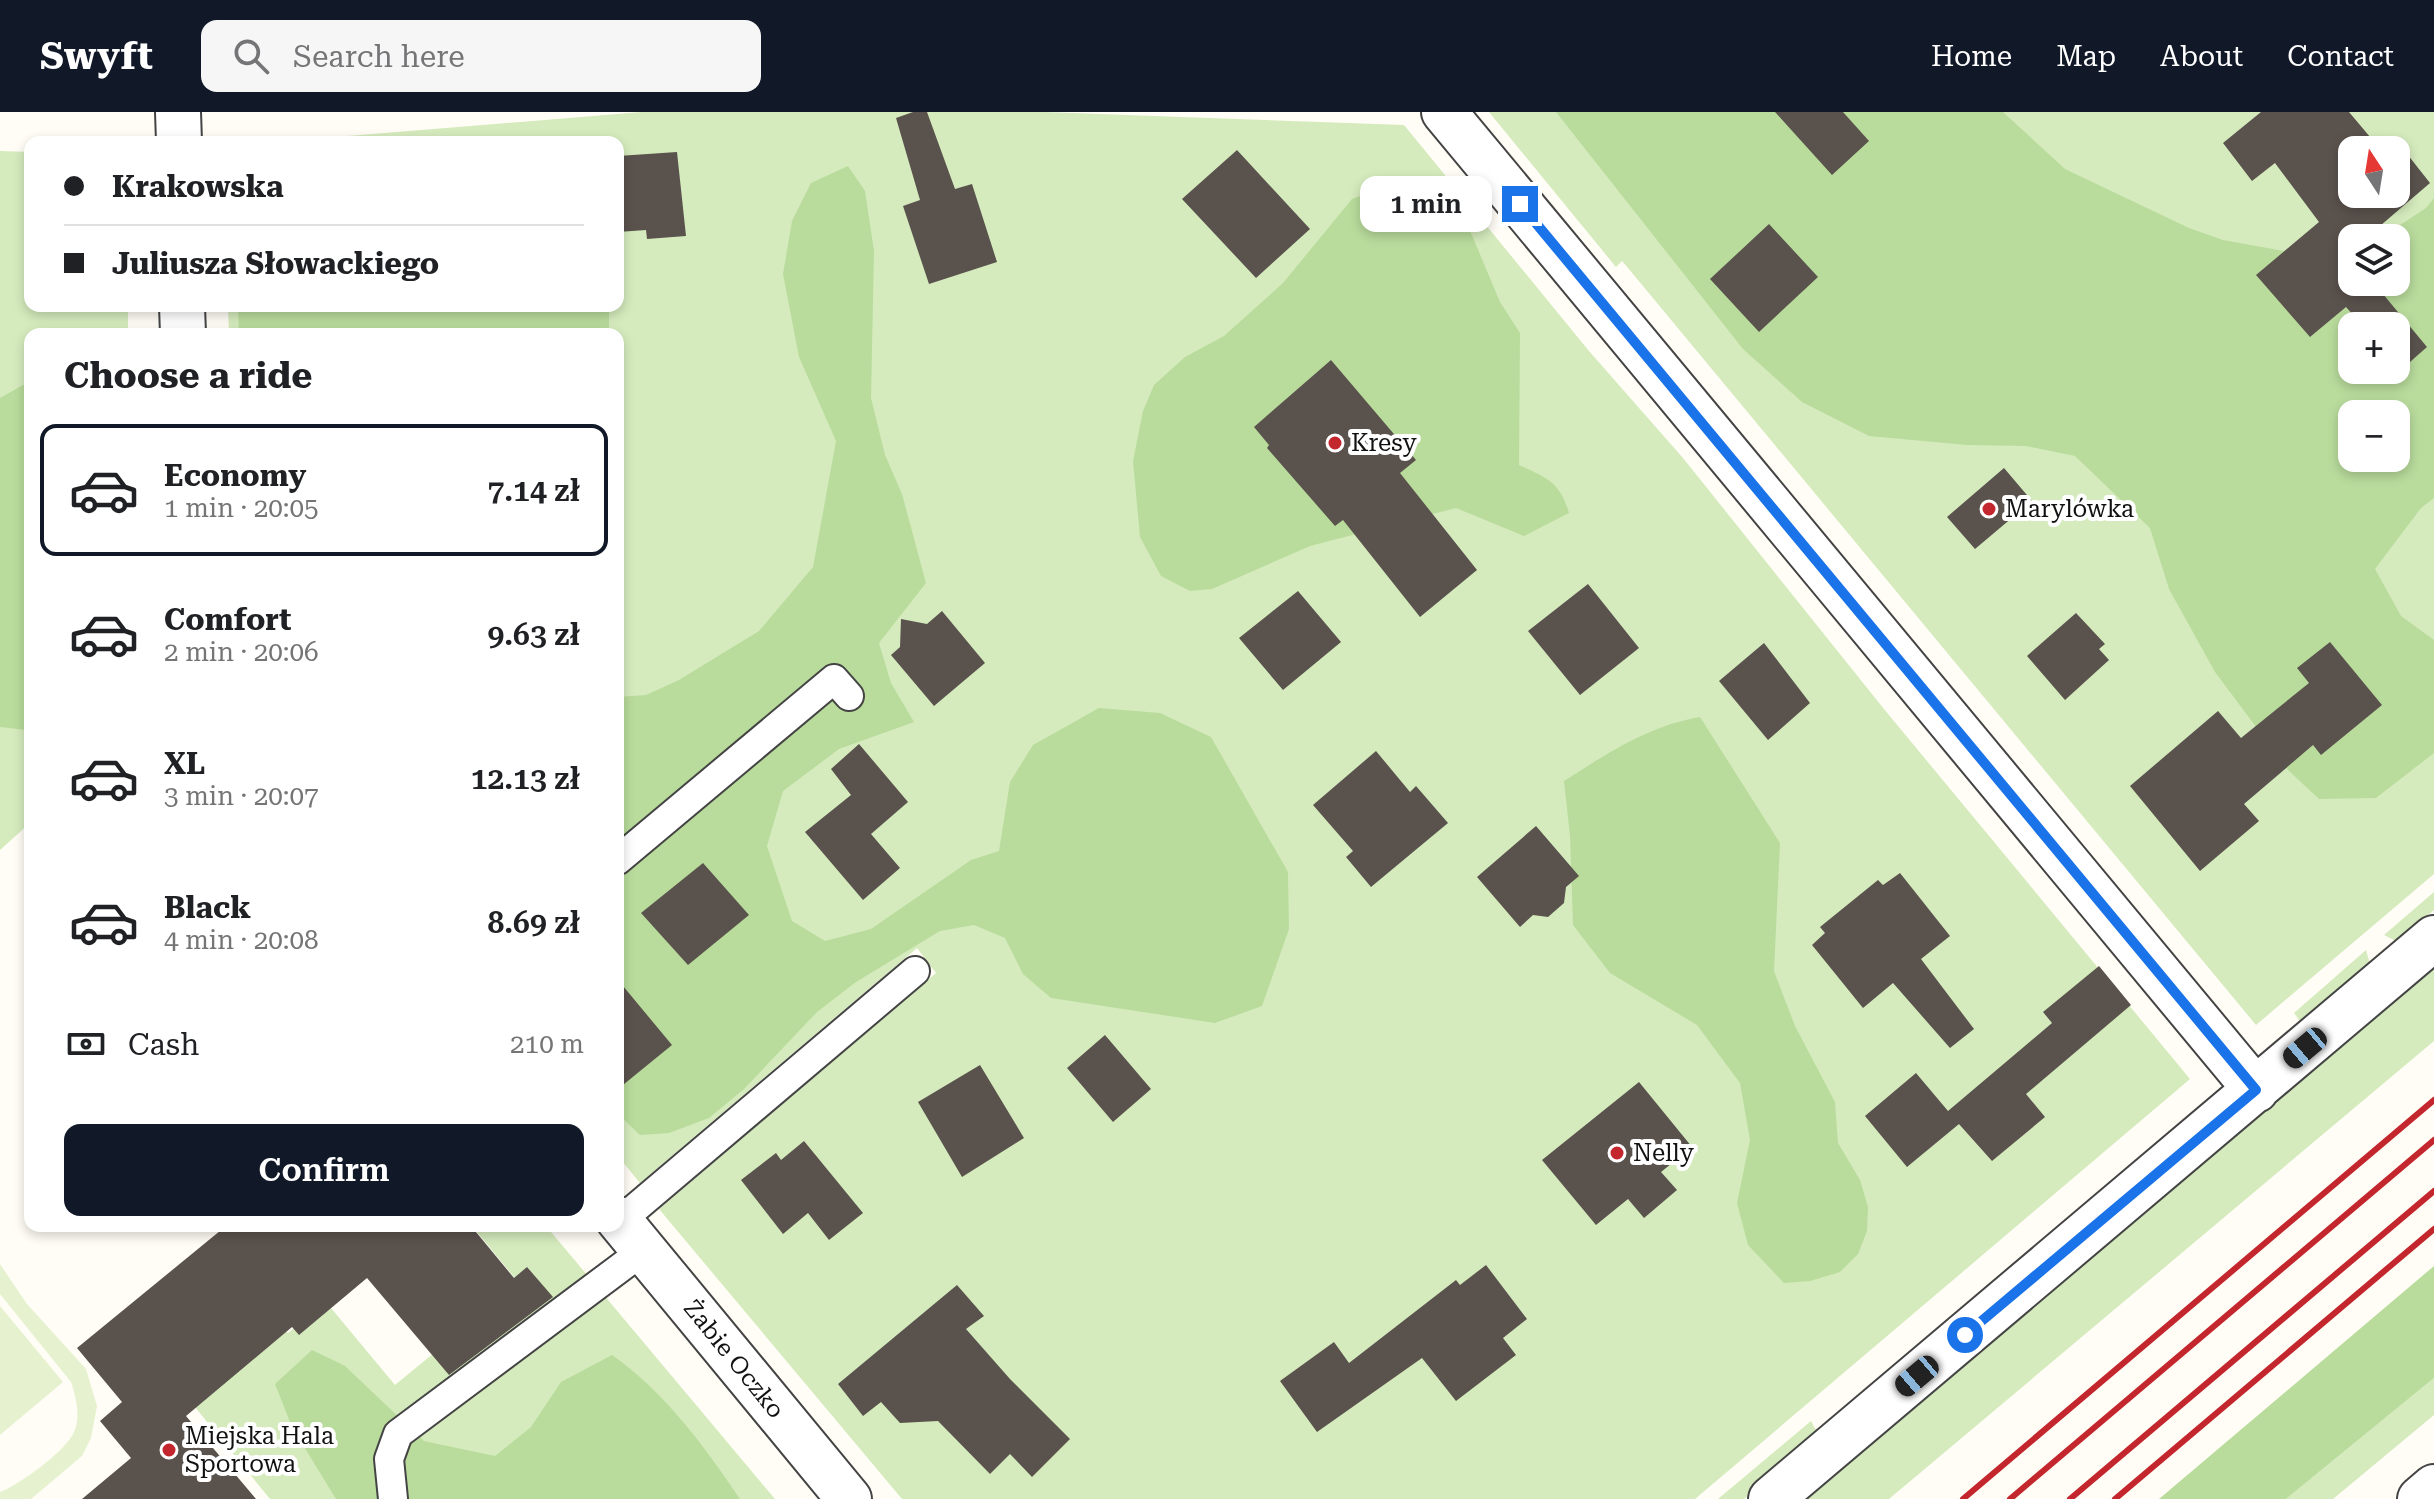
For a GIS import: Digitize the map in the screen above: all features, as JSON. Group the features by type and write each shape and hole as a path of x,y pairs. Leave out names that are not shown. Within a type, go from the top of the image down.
{"street":[{"path":"178,112 179,136"},
{"path":"1444,112 2256,1090"},
{"path":"1771,1499 2434,938"},
{"name":"Żabie Oczko","path":"627,1230 849,1499"},
{"path":"2420,1499 2434,1487"}],"lane":[{"path":"624,855 834,679 849,696"},
{"path":"393,1499 389,1459 398,1434 915,971"}],"green space":[{"path":"642,112 1045,112 1404,125 1589,351 1683,458 1884,709 2190,1079 1695,1499 902,1499 659,1209 936,973 917,948 640,1183 624,1163 624,328 229,328 228,312 624,312 624,136 348,136"},
{"path":"1489,112 2434,112 2434,874 2256,1025 1622,261 1616,267"},
{"path":"1556,112 2003,112 2065,169 2189,228 2223,240 2306,255 2338,249 2338,296 2410,296 2410,224 2401,224 2426,208 2434,198 2434,498 2421,508 2375,569 2401,616 2434,640 2434,753 2376,798 2319,799 2289,771 2215,672 2169,589 2150,528 2075,456 2026,446 1967,445 1869,436 1802,402 1743,349"},
{"path":"0,151 24,152 24,312 128,312 128,328 24,328 24,828 0,850"},
{"path":"848,166 865,191 874,251 871,398 885,455 902,494 926,583 879,643 891,683 914,722 839,749 783,791 767,846 792,921 825,941 871,929 971,860 999,851 1010,782 1033,745 1099,708 1160,713 1211,737 1288,872 1289,929 1262,1006 1215,1023 1051,998 1023,974 1005,938 974,925 940,931 856,982 817,1012 744,1089 709,1118 669,1133 640,1135 624,1120 624,697 646,695 679,680 759,631 813,567 836,441 799,357 783,274 792,221 811,183"},
{"path":"1389,185 1466,221 1500,302 1520,333 1519,465 1551,482 1561,494 1569,513 1524,536 1456,508 1310,546 1212,589 1190,591 1161,576 1140,537 1133,461 1143,411 1154,385 1185,357 1224,336 1283,283 1352,199"},
{"path":"238,312 609,312 609,328 239,328"},
{"path":"24,385 24,730 0,727 0,398"},
{"path":"1700,717 1780,843 1774,971 1795,1026 1835,1102 1838,1143 1860,1180 1868,1207 1867,1231 1858,1254 1840,1272 1810,1281 1784,1283 1748,1245 1737,1203 1750,1140 1740,1083 1697,1025 1610,973 1573,925 1570,836 1564,781 1646,734"},
{"path":"2434,892 2434,910 2396,941 2384,935"},
{"path":"2366,950 2370,964 2302,1024 2294,1013"},
{"path":"2434,966 2434,1041 1889,1499 1806,1499"},
{"path":"477,1232 551,1232 775,1499 270,1499 190,1401 282,1327 288,1333 326,1302 395,1385 519,1283"},
{"path":"0,1264 27,1304 86,1369 97,1406 91,1438 82,1456 31,1499 0,1499 0,1492 30,1475 62,1448 74,1432 77,1407 71,1382 0,1294"},
{"path":"2434,1266 2434,1378 2286,1499 2159,1499"},
{"path":"0,1306 63,1382 0,1435"},
{"path":"312,1350 345,1366 424,1441 495,1456 531,1427 561,1382 612,1355 666,1403 698,1440 740,1499 336,1499 292,1427 275,1384"},
{"path":"2434,1378 2434,1415 2333,1499 2286,1499"},
{"path":"1811,1421 1819,1436 1744,1499 1718,1499"}],"building":[{"path":"913,112 927,112 955,189 972,184 997,262 929,284 903,206 920,200 896,118"},
{"path":"1775,112 1843,112 1869,141 1832,175"},
{"path":"2261,112 2349,112 2369,136 2338,136 2338,208 2401,208 2382,224 2338,224 2338,296 2385,296 2398,312 2350,312 2346,307 2310,337 2256,275 2319,222 2275,163 2252,181 2223,143"},
{"path":"1237,150 1310,229 1256,278 1182,199"},
{"path":"677,152 686,236 647,239 646,230 624,232 624,156"},
{"path":"2410,158 2430,183 2410,200"},
{"path":"1769,224 1818,277 1759,332 1710,279"},
{"path":"2410,327 2427,347 2410,362"},
{"path":"1331,360 1416,460 1400,473 1477,570 1420,617 1343,520 1335,526 1267,448 1269,445 1254,427"},
{"name":"Marylówka","path":"2004,468 2032,501 1975,549 1947,517"},
{"path":"1588,584 1639,648 1580,695 1528,631"},
{"path":"1298,591 1341,642 1283,690 1239,638"},
{"path":"942,611 985,663 934,706 891,655 900,647 901,619 927,624"},
{"path":"2076,613 2105,644 2099,649 2109,660 2065,700 2027,656"},
{"path":"2330,642 2382,705 2321,755 2313,745 2244,804 2259,821 2200,871 2130,786 2218,711 2241,738 2309,683 2297,668"},
{"path":"1764,643 1810,703 1768,740 1719,681"},
{"path":"859,744 908,802 871,834 900,868 863,900 805,832 851,795 831,769"},
{"path":"1376,751 1410,792 1416,786 1448,823 1371,887 1346,857 1353,851 1313,805"},
{"path":"1536,826 1579,876 1566,887 1564,903 1548,917 1533,915 1520,927 1477,877"},
{"path":"703,863 749,915 688,965 641,913"},
{"path":"1900,873 1950,936 1921,959 1974,1029 1950,1048 1893,983 1863,1008 1812,945 1825,933 1820,927 1878,880 1883,885"},
{"path":"2099,966 2131,1005 2026,1094 2045,1117 1992,1161 1959,1124 1907,1167 1865,1116 1916,1073 1948,1111 2052,1023 2043,1012"},
{"path":"624,987 672,1045 624,1084"},
{"path":"1105,1035 1151,1089 1113,1122 1067,1068"},
{"path":"980,1065 1024,1138 962,1177 918,1102"},
{"name":"Nelly","path":"1639,1082 1692,1147 1661,1172 1677,1190 1644,1218 1628,1199 1596,1225 1542,1160"},
{"path":"804,1141 863,1213 829,1240 808,1213 783,1234 741,1180 776,1153 781,1160"},
{"path":"219,1232 476,1232 514,1278 527,1267 553,1297 449,1375 367,1278 299,1335 292,1327 186,1416 256,1499 82,1499 131,1458 100,1421 122,1402 77,1348"},
{"path":"1486,1265 1527,1319 1503,1338 1516,1355 1456,1401 1422,1358 1317,1432 1280,1381 1334,1342 1349,1363 1456,1280 1460,1285"},
{"path":"957,1285 984,1316 966,1329 1070,1439 1032,1477 1010,1454 990,1474 938,1421 900,1423 881,1402 863,1416 838,1384"}],"railway":[{"path":"1963,1499 2434,1100"},
{"path":"2010,1499 2434,1140"},
{"path":"2070,1499 2434,1191"},
{"path":"2115,1499 2434,1229"}],"place":[{"name":"Kresy","path":"1335,443"},
{"name":"Marylówka","path":"1989,509"},
{"name":"Nelly","path":"1617,1153"},
{"name":"Miejska Hala Sportowa","path":"169,1450"}],"route":[{"path":"1520,204 2256,1090 1965,1335"}]}
